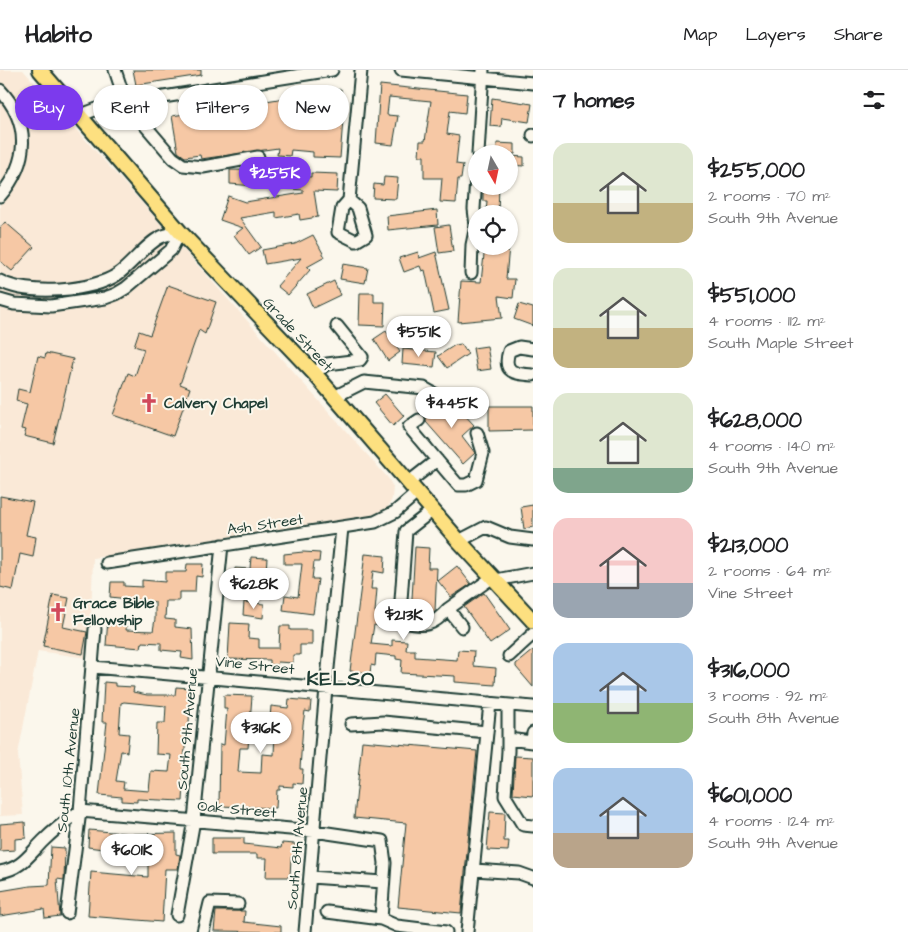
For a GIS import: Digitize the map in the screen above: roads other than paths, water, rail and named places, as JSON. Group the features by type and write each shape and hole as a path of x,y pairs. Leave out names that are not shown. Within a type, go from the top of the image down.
{"main road":[{"name":"Grade Street","path":"40,70 54,85"},
{"name":"Grade Street","path":"83,117 180,232 314,374 459,540 533,621"}],"street":[{"path":"115,70 120,85"},
{"path":"168,96 332,70"},
{"path":"349,200 361,70"},
{"path":"401,70 483,75 533,83"},
{"path":"479,145 483,75"},
{"path":"0,90 17,113 23,139 21,161 10,184 0,196"},
{"path":"149,130 173,158 183,165 203,166 258,157"},
{"path":"471,273 472,245 476,226 475,195"},
{"path":"0,281 8,286 28,290 95,285 117,275 160,237 180,232"},
{"path":"0,300 14,304 51,306 105,298 116,294 126,288 171,250 180,232"},
{"path":"314,374 327,364 360,360 362,357 337,326"},
{"path":"533,349 519,347 510,351 507,359 508,367 512,372 533,375"},
{"path":"334,397 364,382 424,388 440,397"},
{"path":"419,420 410,427 458,484 466,485 476,480 483,454 477,433"},
{"name":"Ash Street","path":"106,563 375,522 388,515 437,460"},
{"path":"433,510 406,531 400,614 404,622 417,625 437,622 448,610 494,579 533,574"},
{"path":"459,540 486,526 510,537 533,540"},
{"name":"South 8th Avenue","path":"306,932 326,688 342,528"},
{"name":"South 9th Avenue","path":"177,915 194,820 207,676 222,545"},
{"path":"448,610 462,627"},
{"name":"South 10th Avenue","path":"67,913 80,811 95,630"},
{"path":"509,656 533,634"},
{"name":"Vine Street","path":"93,666 533,707"},
{"path":"467,932 490,703"},
{"path":"508,705 505,796 522,825 533,826"},
{"path":"352,724 383,722 487,732"},
{"path":"508,739 532,742 533,733"},
{"path":"0,872 11,870 26,860 42,842 80,811"},
{"name":"Oak Street","path":"80,811 314,831 382,841 385,855 383,882"},
{"path":"474,870 519,873 533,878"},
{"path":"310,877 383,882 381,919"},
{"path":"203,932 210,903 238,904"},
{"path":"327,912 381,919 397,926 446,932"}],"place":[{"name":"Calvery Chapel","path":"149,403"},
{"name":"Grace Bible Fellowship","path":"58,612"}],"district":[{"name":"KELSO","path":"341,678"}]}
